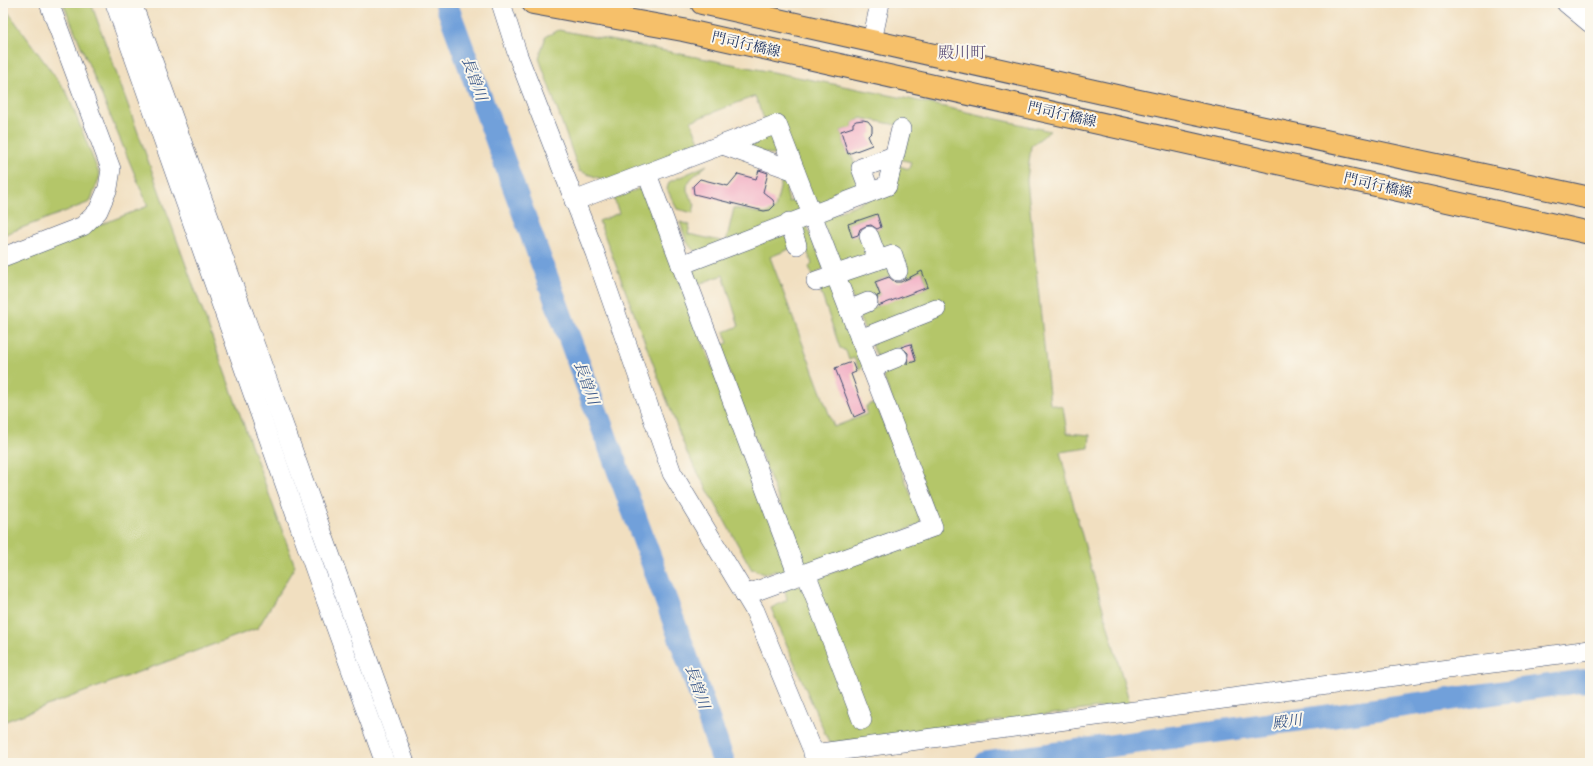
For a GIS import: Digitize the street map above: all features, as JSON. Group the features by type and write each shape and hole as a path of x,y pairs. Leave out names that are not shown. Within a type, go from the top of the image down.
{"main road":[{"name":"門司行橋線","path":"533,3 683,30 1590,233"},
{"path":"702,3 1125,98 1590,198"}],"street":[{"path":"3,257 83,226 98,211 108,188 111,169 49,3"},
{"path":"116,3 318,578 385,763"},
{"path":"132,3 406,763"},
{"path":"501,3 518,56 600,268 672,473 755,611 816,760 1590,650"},
{"path":"872,41 880,3"},
{"path":"1566,3 1590,23"},
{"path":"574,201 777,124 933,527 746,595"},
{"path":"681,265 789,222 887,186 900,129"},
{"path":"723,145 795,171"},
{"path":"870,192 858,162 894,156"},
{"path":"647,174 802,574 862,720"},
{"path":"789,222 797,245"},
{"path":"869,236 878,260"},
{"path":"816,281 893,255 898,271"},
{"path":"849,310 868,302"},
{"path":"860,339 936,309"},
{"path":"871,368 898,357"}],"green space":[{"path":"63,3 91,3 295,566 258,628 3,722 3,263 148,206"},
{"path":"3,5 67,93 100,176 90,202 3,235"},
{"path":"559,30 914,100 1050,131 1031,146 1027,180 1050,404 1063,407 1067,433 1090,435 1089,448 1060,452 1130,704 829,743 771,608 787,600 785,590 795,585 806,588 817,578 940,531 881,370 916,361 911,344 897,348 879,361 859,317 880,304 928,287 923,272 907,277 896,248 881,249 871,231 881,227 877,214 848,224 852,237 863,233 868,254 840,265 821,220 891,189 899,166 909,169 911,162 899,159 907,127 861,118 853,123 853,127 841,131 848,154 851,153 864,192 818,206 766,124 755,96 691,121 702,149 610,182 579,171 539,58 546,36"},
{"path":"772,133 781,157 748,148 750,139"},
{"path":"707,165 692,178 687,187 687,191 695,204 693,213 677,209 667,189 669,182"},
{"path":"783,175 790,176 796,186 786,190 789,202 800,197 802,209 797,216 701,252 692,249 687,241 680,222 690,225 688,234 726,242 734,208 765,214 775,209"},
{"path":"638,189 644,190 790,567 780,580 775,570 764,574 753,569 752,570 687,453 599,221 619,213 614,199"},
{"path":"806,224 824,268 813,276 809,267 812,264 800,232 801,227"},
{"path":"783,235 788,238 792,248 770,257 834,427 867,414 866,406 873,403 877,406 921,521 919,525 805,568 719,346 728,343 724,332 739,326 723,275 696,285 692,272 693,268"},
{"path":"888,263 893,275 875,282 880,295 855,303 844,280"},
{"path":"830,285 864,365 860,370 854,358 849,360 846,351 840,348 819,287"}],"building":[{"path":"856,121 868,121 872,126 872,132 868,136 872,145 848,154 841,131 853,127 853,123"},
{"path":"759,170 768,173 763,192 773,200 775,205 770,210 764,211 694,194 693,186 700,179 728,186 738,174 756,179"},
{"path":"877,214 881,227 877,229 871,225 866,226 860,229 858,235 852,237 848,224"},
{"path":"922,271 928,287 878,306 877,296 880,295 875,282 889,277 895,282 901,282"},
{"path":"911,344 916,361 907,364 908,353 901,347"},
{"path":"852,362 856,372 851,374 865,412 854,417 835,368"}],"waterway":[{"name":"長曽川","path":"446,3 685,652 724,763"},
{"name":"殿川","path":"985,763 1590,680"}],"district":[{"name":"殿川町","path":"962,53"}]}
